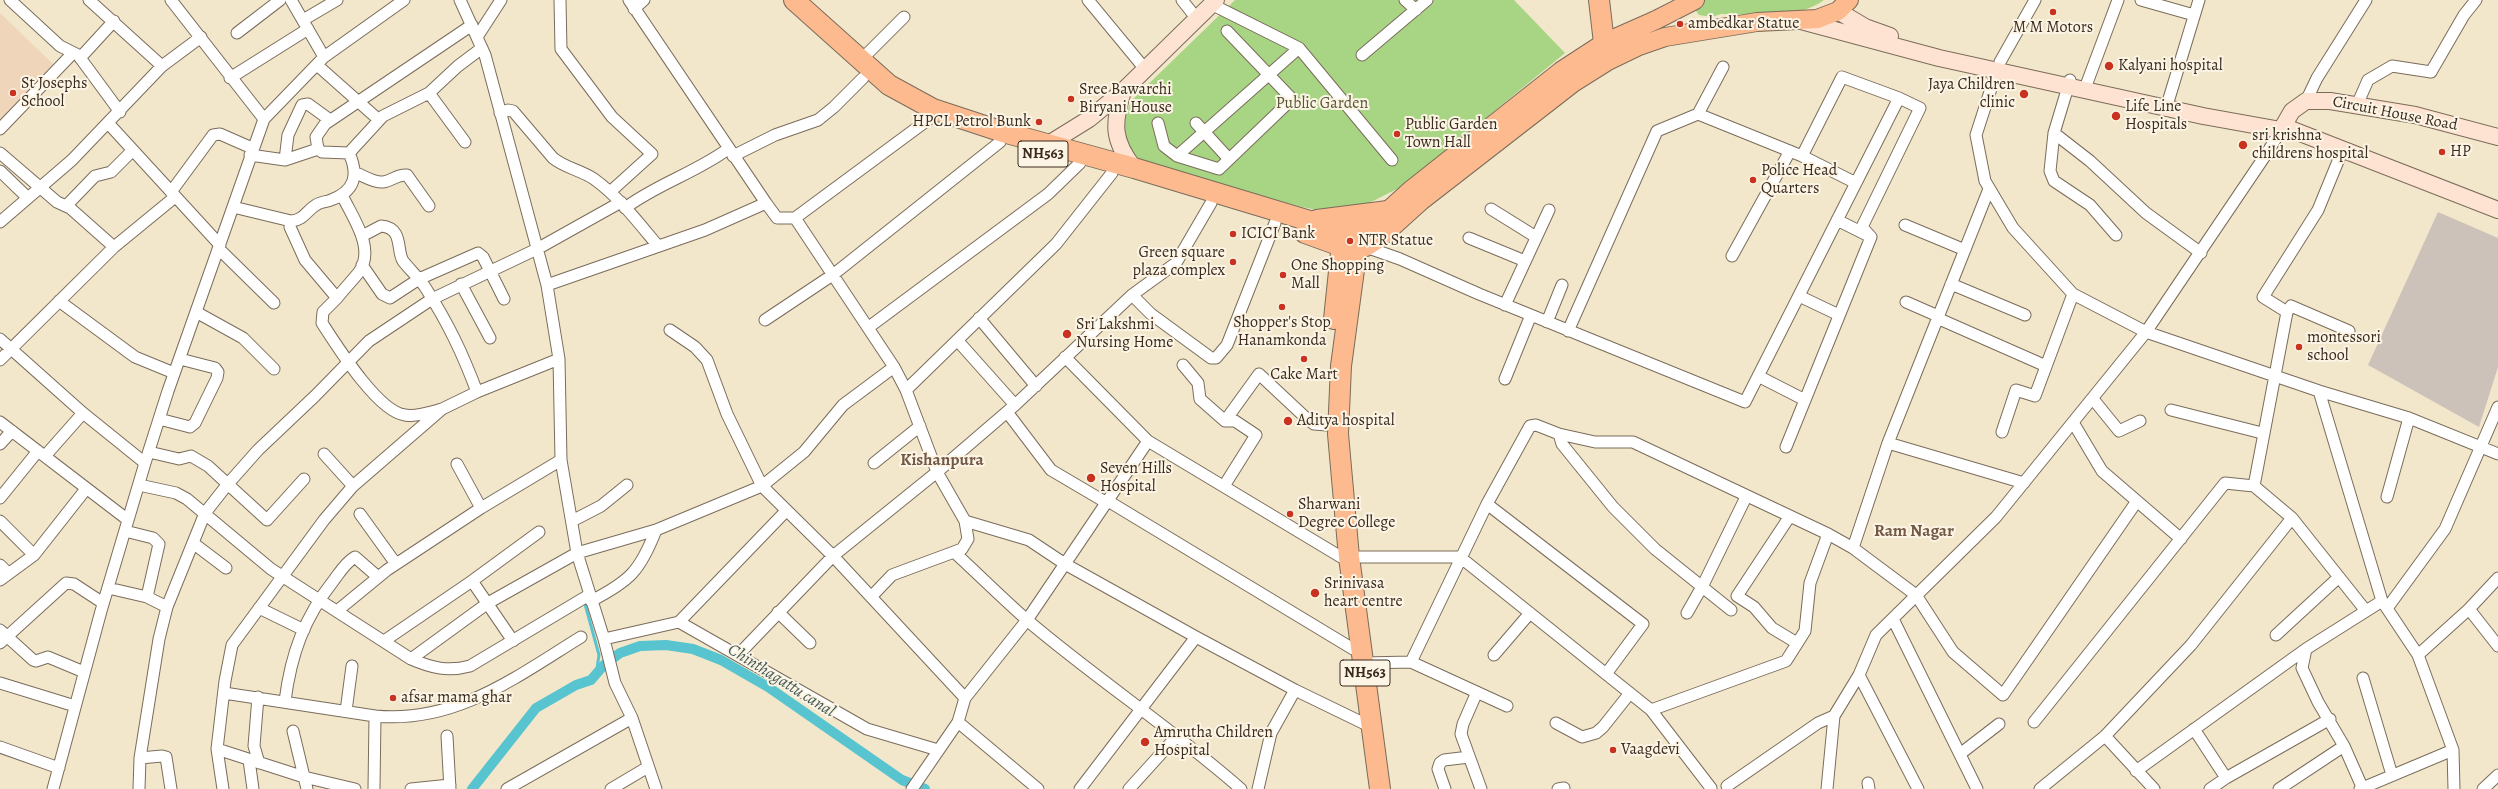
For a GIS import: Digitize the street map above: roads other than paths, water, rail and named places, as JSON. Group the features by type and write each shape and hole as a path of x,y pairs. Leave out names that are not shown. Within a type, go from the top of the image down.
{"highway":[{"name":"NH563","path":"779,0 862,69 934,109 1047,145 1134,168 1353,241"},
{"name":"NH563","path":"794,0 862,69 883,94 929,119 1000,142 1080,163 1275,223 1311,228"},
{"path":"1599,0 1604,43"},
{"path":"1337,284 1328,261 1311,228 1388,211"},
{"name":"NH563","path":"1353,241 1337,284 1328,383 1326,425 1329,464 1345,557 1358,656 1380,789"},
{"name":"NH563","path":"1345,557 1338,405 1353,241"},
{"name":"NH563","path":"1358,656 1363,723 1372,789"}],"main road":[{"path":"1353,241 1412,188 1562,71 1604,43 1691,1"},
{"path":"1691,1 1690,13 1695,22 1704,27 1714,29"},
{"path":"1353,241 1380,238 1421,201 1567,88 1608,61 1639,46 1665,37 1757,22 1817,19 1843,5"}],"street":[{"path":"89,0 162,66"},
{"path":"171,0 201,37 230,78 264,119"},
{"path":"237,33 280,0"},
{"path":"291,0 306,25 321,61 357,101 379,120"},
{"path":"230,78 306,25 337,0"},
{"path":"460,0 482,48 547,285 559,359 561,460 577,553 615,683 632,718 656,789"},
{"path":"477,37 501,0"},
{"path":"560,0 561,49 612,117 652,154 610,192"},
{"path":"644,0 631,4 730,153 777,218 794,218 929,119"},
{"path":"1088,0 1145,69"},
{"path":"1182,0 1197,19"},
{"path":"1405,0 1416,10"},
{"path":"1362,55 1427,0"},
{"path":"2035,0 1999,66 1976,135 1985,181 1989,189 2013,228 2073,294 2146,332 2319,391 2409,418 2498,454"},
{"path":"2087,83 2118,0"},
{"path":"2141,0 2194,15"},
{"path":"2168,102 2199,0"},
{"path":"1827,789 1834,716 1860,675 1876,635 1996,517 2074,424 2146,332 2285,127 2292,111 2306,101 2317,78 2366,0"},
{"path":"2357,105 2368,80 2392,66 2431,72 2464,15 2476,0"},
{"path":"14,2 60,46 76,55 120,112"},
{"path":"53,789 103,603 145,463 174,373 251,152 264,119 321,61 398,2"},
{"path":"1047,145 1089,119 1123,91 1214,2 1299,48 1392,160"},
{"path":"1843,5 1879,33 1999,66 2203,116 2285,127"},
{"path":"139,789 140,758 159,639 167,607 205,513 258,450 348,363 369,340 432,299 537,249 646,192 666,186 730,153 775,134 818,120 834,107 862,69 904,17"},
{"path":"0,129 76,55 114,21"},
{"path":"1801,21 1851,36 1999,66"},
{"path":"349,154 322,152 318,149 316,137 321,128 357,101 472,26"},
{"path":"1158,123 1164,146 1177,156 1219,169 1292,99 1227,31"},
{"path":"0,222 28,198 120,112 162,66 201,37"},
{"path":"349,154 379,120 429,93 458,66 482,48"},
{"path":"1177,156 1299,48"},
{"path":"1568,331 1657,131 1698,114 1723,66"},
{"path":"1802,156 1842,77 1899,98 1920,108 1862,227 1871,237"},
{"path":"2070,83 2087,83 2285,127 2498,210"},
{"path":"2070,83 2054,133 2050,171 2054,181 2090,206 2116,235"},
{"path":"1123,91 1116,116 1117,141 1124,155 1134,168"},
{"path":"429,93 465,142"},
{"path":"1353,241 1400,258 1505,305 1745,402 1899,98"},
{"name":"Circuit House Road","path":"2306,101 2330,101 2415,115 2498,137"},
{"path":"285,160 288,136 302,105 308,104 330,120"},
{"path":"500,113 508,110 513,111 553,158 561,165 581,172 610,192 658,246"},
{"path":"1698,114 1802,156 1856,183"},
{"path":"108,123 219,247 274,303"},
{"path":"1196,123 1205,131 1229,159"},
{"path":"2054,133 2090,161 2146,213 2201,252"},
{"path":"0,360 114,247 173,194 213,135 220,134 251,152 285,160 318,149"},
{"path":"765,320 834,274 1000,142"},
{"path":"2287,312 2263,297 2318,210 2343,149"},
{"path":"66,205 95,176 111,172 132,151"},
{"path":"1732,256 1790,152"},
{"path":"0,153 41,186 57,202 66,205 114,247"},
{"path":"349,154 356,173 377,182 384,182 400,174 407,175 429,206"},
{"path":"869,327 1048,194 1080,163"},
{"path":"0,171 28,198"},
{"path":"233,207 291,221 302,219 318,204 342,195 356,173"},
{"path":"906,390 1056,244 1112,173"},
{"path":"1853,548 1888,443 1989,189"},
{"path":"342,195 362,236 365,254 362,265 337,298 323,312 322,323 348,363 386,407 396,413 413,415 442,409 477,392 559,359"},
{"path":"547,285 705,230 766,203"},
{"path":"738,655 833,556 937,472 1011,408 1132,295 1176,263 1211,203"},
{"path":"1491,208 1536,237"},
{"path":"1505,305 1549,210"},
{"path":"794,218 834,274 894,367 906,390 937,472 965,521 967,542 962,549 892,575 871,597"},
{"path":"1837,220 1871,237"},
{"path":"291,221 290,227 305,260 337,298"},
{"path":"1132,295 1151,314 1211,358 1216,358 1227,345 1275,223"},
{"path":"1905,225 1965,250"},
{"path":"362,236 381,226 388,228 400,241 402,260 419,279 460,346 477,392"},
{"path":"1786,447 1871,237"},
{"path":"1469,238 1525,261"},
{"path":"362,265 382,294 390,298 419,279 478,253 490,271 504,299"},
{"path":"461,284 490,338"},
{"path":"1951,284 2025,315"},
{"path":"1547,322 1562,285"},
{"path":"2002,432 2016,390 2035,396 2073,294"},
{"path":"1799,296 1839,315"},
{"path":"59,301 135,357 174,373"},
{"path":"1906,302 2046,366"},
{"path":"2254,486 2262,433 2287,312 2291,306 2349,330"},
{"path":"196,312 243,338 274,369"},
{"path":"1505,379 1531,315"},
{"path":"979,318 1036,386"},
{"path":"670,330 695,347 707,360 727,414 762,486 833,556 965,698"},
{"path":"0,339 83,413 145,463"},
{"path":"957,340 1011,408 1051,470 1108,502 1358,656 1410,662 1508,706"},
{"path":"1065,357 1148,441 1345,557 1460,557 1651,710 1710,789 1728,788 1818,723 1834,716"},
{"path":"160,419 190,427 195,423 218,372 215,368 180,359"},
{"path":"1183,365 1198,384 1200,399 1225,421 1235,421 1256,435 1224,486"},
{"path":"411,659 488,603 577,553 656,530 762,486 804,452 843,405 894,367"},
{"path":"1225,421 1259,374 1306,418 1314,424 1326,425"},
{"path":"1758,376 1805,400"},
{"path":"2319,391 2385,604 2418,655 2453,750 2454,789"},
{"path":"2093,399 2119,431 2140,421"},
{"path":"2136,771 2306,649 2366,611 2385,604 2445,529 2498,407"},
{"path":"223,789 217,749 232,645 282,576 353,486 442,409"},
{"path":"2171,410 2262,433"},
{"path":"0,498 83,413"},
{"path":"2388,497 2409,418"},
{"path":"0,422 86,489 127,525 153,538 159,544 147,597"},
{"path":"2074,424 2102,471 2181,539"},
{"path":"1410,662 1460,557 1530,426 1536,425 1560,434 1595,442 1633,442 1689,467 1746,496 1828,534 1853,548 1916,595 1953,652 2003,695 2137,501"},
{"path":"874,463 920,426"},
{"path":"0,444 12,431"},
{"path":"1560,434 1562,444 1613,507 1655,549 1703,585 1731,610"},
{"path":"912,787 958,722 965,698 1027,620 1148,441"},
{"path":"1888,443 2024,484"},
{"path":"149,452 179,459 191,456 208,466 267,520 304,479"},
{"path":"324,454 353,486"},
{"path":"337,611 396,564 481,508 561,460"},
{"path":"457,464 481,508"},
{"path":"2034,722 2226,483 2254,486 2292,518 2366,611"},
{"path":"139,485 176,493 194,503 282,576 411,659 434,669 461,669 470,666 590,598 614,589 627,580 644,558 656,530"},
{"path":"572,521 601,506 627,485"},
{"path":"3,573 34,555 86,489"},
{"path":"1686,613 1703,585 1746,496"},
{"path":"1487,504 1643,624 1606,674"},
{"path":"604,643 679,622 786,511"},
{"path":"360,514 396,564"},
{"path":"1790,516 1738,596 1754,607 1772,628 1797,643"},
{"path":"2040,789 2104,736 2191,645 2292,518"},
{"path":"0,521 34,555"},
{"path":"965,521 1029,540 1065,564 1196,637 1295,690 1363,723"},
{"path":"384,641 472,581 539,532"},
{"path":"1651,710 1786,661 1805,631 1810,583 1828,534"},
{"path":"193,543 226,568"},
{"path":"954,552 1027,620 1141,710 1177,736 1241,789"},
{"path":"285,701 292,660 319,599 347,564 355,557 378,577"},
{"path":"2276,635 2339,577"},
{"path":"2418,655 2469,609 2498,578"},
{"path":"472,581 513,641"},
{"path":"84,672 48,657 36,661 33,660 2,637 66,584 74,584 103,603"},
{"path":"108,588 147,597 167,607"},
{"path":"259,608 304,630"},
{"path":"2469,609 2498,646"},
{"path":"778,612 810,643"},
{"path":"1494,655 1530,613"},
{"path":"1893,619 1977,789"},
{"path":"679,622 866,729 938,750"},
{"path":"224,693 285,701 375,716 417,716 474,700 498,688 581,637"},
{"path":"1080,789 1196,637"},
{"path":"2306,649 2302,668 2318,702 2330,719 2344,746 2362,789 2453,750"},
{"path":"346,711 352,666"},
{"path":"1860,675 1918,789"},
{"path":"2363,678 2392,776"},
{"path":"0,683 75,706"},
{"path":"1258,789 1271,733 1295,690"},
{"path":"1476,692 1463,724 1461,734 1481,789"},
{"path":"1556,723 1582,737 1596,733 1630,693"},
{"path":"253,789 254,739 258,697"},
{"path":"374,789 375,716"},
{"path":"507,789 632,718"},
{"path":"2210,789 2226,778 2330,719"},
{"path":"958,722 1038,789"},
{"path":"1960,754 1999,724"},
{"path":"2194,729 2226,778"},
{"path":"293,731 306,789"},
{"path":"411,789 450,787 447,736"},
{"path":"1129,789 1177,736"},
{"path":"2104,736 2154,789"},
{"path":"2279,789 2344,746"},
{"path":"0,747 59,768"},
{"path":"217,749 304,777 355,789"},
{"path":"1445,789 1438,769 1440,763 1444,760 1469,757"},
{"path":"140,758 166,758 171,789"},
{"path":"611,789 648,767"},
{"path":"2483,789 2498,776"}],"waterway":[{"path":"585,604 599,655 596,675"},
{"name":"Chinthagattu canal","path":"472,789 536,708 576,685 591,680 604,665 620,653 640,646 666,645 693,649 721,660 768,687 902,780 925,789"}],"place":[{"name":"M M Motors","path":"2053,12"},
{"name":"ambedkar Statue","path":"1680,24"},
{"name":"Kalyani hospital","path":"2109,66"},
{"name":"St Josephs School","path":"13,93"},
{"name":"Jaya Children clinic","path":"2024,94"},
{"name":"Sree Bawarchi Biryani House","path":"1071,99"},
{"name":"Life Line Hospitals","path":"2116,116"},
{"name":"HPCL Petrol Bunk","path":"1039,122"},
{"name":"Public Garden Town Hall","path":"1397,134"},
{"name":"sri krishna childrens hospital","path":"2243,145"},
{"name":"HP","path":"2442,152"},
{"name":"Police Head Quarters","path":"1753,180"},
{"name":"ICICI Bank","path":"1233,234"},
{"name":"NTR Statue","path":"1350,241"},
{"name":"Green square plaza complex","path":"1233,262"},
{"name":"One Shopping Mall","path":"1283,275"},
{"name":"Shopper's Stop Hanamkonda","path":"1282,307"},
{"name":"Sri Lakshmi Nursing Home","path":"1067,334"},
{"name":"montessori school","path":"2299,347"},
{"name":"Cake Mart","path":"1304,359"},
{"name":"Aditya hospital","path":"1288,421"},
{"name":"Seven Hills Hospital","path":"1091,478"},
{"name":"Sharwani Degree College","path":"1290,514"},
{"name":"Srinivasa heart centre","path":"1315,593"},
{"name":"afsar mama ghar","path":"393,698"},
{"name":"Amrutha Children Hospital","path":"1145,742"},
{"name":"Vaagdevi","path":"1613,750"}],"district":[{"name":"Kishanpura","path":"942,461"},
{"name":"Ram Nagar","path":"1914,532"}],"park label":[{"name":"Public Garden","path":"1322,104"}]}
